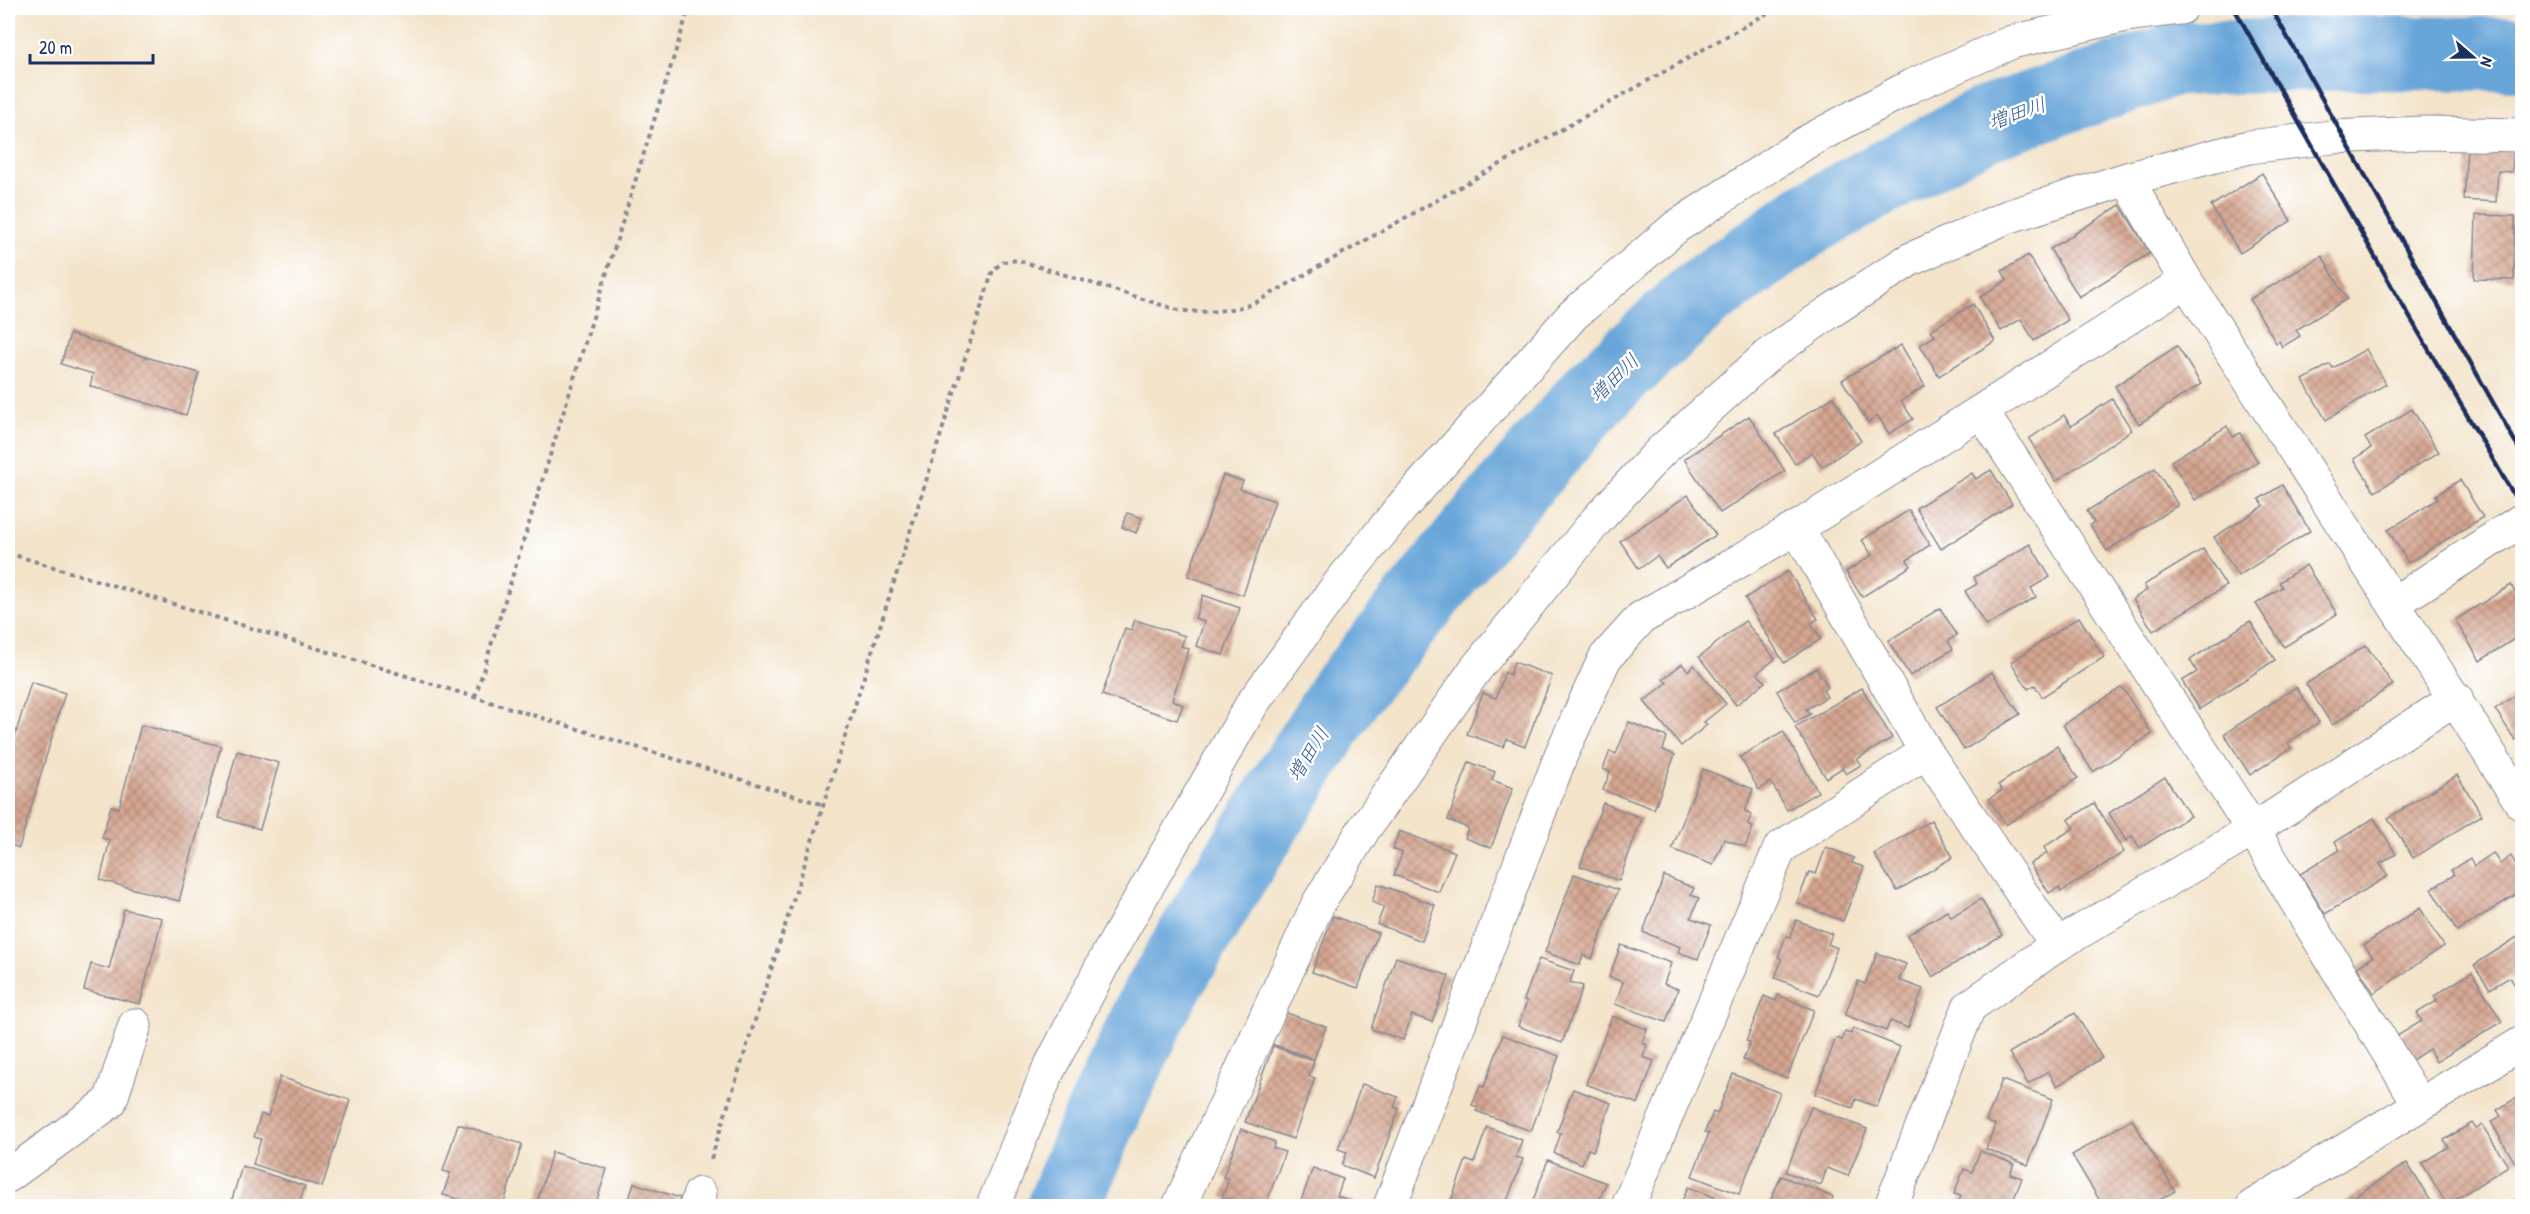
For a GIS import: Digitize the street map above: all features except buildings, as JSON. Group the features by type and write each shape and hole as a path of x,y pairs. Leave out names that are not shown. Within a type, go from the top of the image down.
{"street":[{"path":"993,1206 1047,1073 1105,960 1252,704 1339,584 1401,508 1573,315 1685,221 1805,143 1911,86 2012,42 2126,15 2181,8"},
{"path":"1179,1206 1318,904 1364,829 1475,670 1596,521 1660,452 1767,356 1909,260 2007,217 2127,179 2249,147 2332,137 2423,133 2523,135"},
{"path":"2127,179 2186,281 2523,804"},
{"path":"1391,1206 1561,755 1605,658 1641,618 1797,528 2186,281"},
{"path":"1982,412 2253,830 2420,1105"},
{"path":"2394,603 2523,520"},
{"path":"1797,528 1926,752 2057,945"},
{"path":"1891,1206 1969,1007 2057,945 2253,830 2456,698"},
{"path":"1628,1206 1780,848 1926,752"},
{"path":"8,1176 110,1102 135,1025"},
{"path":"2253,1206 2523,1043"}],"path":[{"path":"475,697 689,8"},
{"path":"698,1200 993,270 1003,262 1017,260 1178,309 1202,313 1225,312 1253,303 1772,8"},
{"path":"8,553 824,805"}],"waterway":[{"name":"増田川","path":"1064,1206 1092,1137 1156,1001 1222,889 1346,692 1475,533 1595,393 1700,296 1810,218 1984,124 2176,59 2353,53 2522,54"}],"railway":[{"path":"2234,8 2395,292 2522,509"},
{"path":"2271,8 2522,454"}]}
